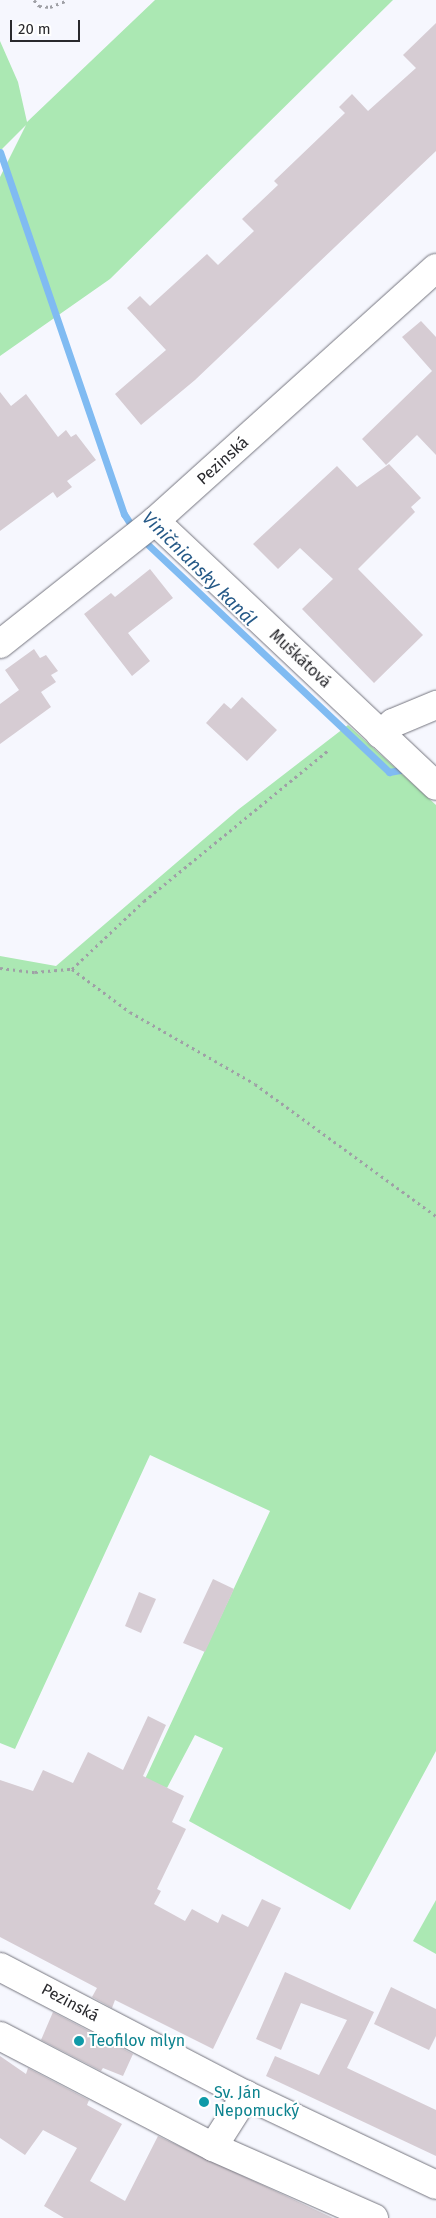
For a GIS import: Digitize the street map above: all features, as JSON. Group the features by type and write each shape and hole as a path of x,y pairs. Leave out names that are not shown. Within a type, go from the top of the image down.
{"street":[{"name":"Pezinská","path":"0,644 142,533 436,268"},
{"name":"Muškátová","path":"142,533 380,734 436,786"},
{"path":"380,734 394,723 436,705"},
{"name":"Pezinská","path":"0,1967 246,2095 436,2185"},
{"path":"0,2036 213,2146 374,2218"},
{"path":"213,2146 246,2095"}],"path":[{"path":"34,0 39,6 50,7 68,0"},
{"path":"0,968 35,972 72,969 144,901 330,749"},
{"path":"72,969 130,1012 255,1084 436,1216"}],"green space":[{"path":"155,0 393,0 110,279 0,356 0,177 26,125 0,151 0,41 18,82 27,122"},
{"path":"348,725 436,805 436,1751 350,1910 189,1821 223,1748 195,1735 167,1788 145,1779 270,1511 150,1455 15,1749 0,1743 0,956 56,966 239,809"},
{"path":"436,1900 436,1954 413,1941"}],"building":[{"path":"436,23 436,151 195,380 141,425 115,394 166,350 127,308 140,296 150,306 207,254 218,265 254,231 242,219 278,185 274,181 345,113 339,107 352,94 368,111 416,68 403,55"},
{"path":"421,321 436,337 436,455 417,435 386,465 362,439 432,371 402,337"},
{"path":"0,392 11,406 26,394 58,437 66,430 71,437 76,434 96,460 67,481 72,487 57,498 53,492 0,531"},
{"path":"389,464 421,498 411,507 415,512 358,569 423,635 374,683 302,609 333,579 300,548 278,569 253,544 337,466 357,487"},
{"path":"150,569 173,598 128,633 150,661 132,676 84,614 111,593 115,597"},
{"path":"34,649 40,658 46,655 58,671 51,675 56,682 41,692 51,707 0,744 0,704 19,690 5,670"},
{"path":"242,697 277,730 247,761 206,723 224,703 231,709"},
{"path":"213,1579 234,1589 205,1652 183,1643"},
{"path":"139,1592 156,1599 141,1633 125,1626"},
{"path":"148,1716 166,1725 143,1776 184,1796 172,1822 186,1829 157,1889 161,1891 154,1904 185,1921 192,1909 218,1923 222,1914 248,1927 262,1899 281,1908 213,2049 115,2000 112,2008 92,1997 97,1988 0,1937 0,1780 33,1791 43,1770 73,1783 88,1752 123,1770"},
{"path":"285,1972 374,2012 347,2068 436,2110 436,2156 266,2076 275,2056 319,2075 347,2020 301,2003 281,2050 256,2039"},
{"path":"391,1987 436,2009 436,2036 429,2050 374,2024"},
{"name":"Teofilov mlyn","path":"53,2012 133,2054 123,2076 103,2068 101,2071 41,2040"},
{"path":"0,2056 26,2074 28,2068 89,2100 87,2105 122,2124 90,2181 125,2201 158,2136 333,2218 64,2218 44,2206 77,2148 43,2130 25,2155 0,2138"}],"waterway":[{"name":"Viničniansky kanál","path":"0,152 124,514 135,531"},
{"name":"Viničniansky kanál","path":"142,539 389,772 406,769"}],"place":[{"name":"Teofilov mlyn","path":"79,2041"},
{"name":"Sv. Ján Nepomucký","path":"204,2102"}]}
